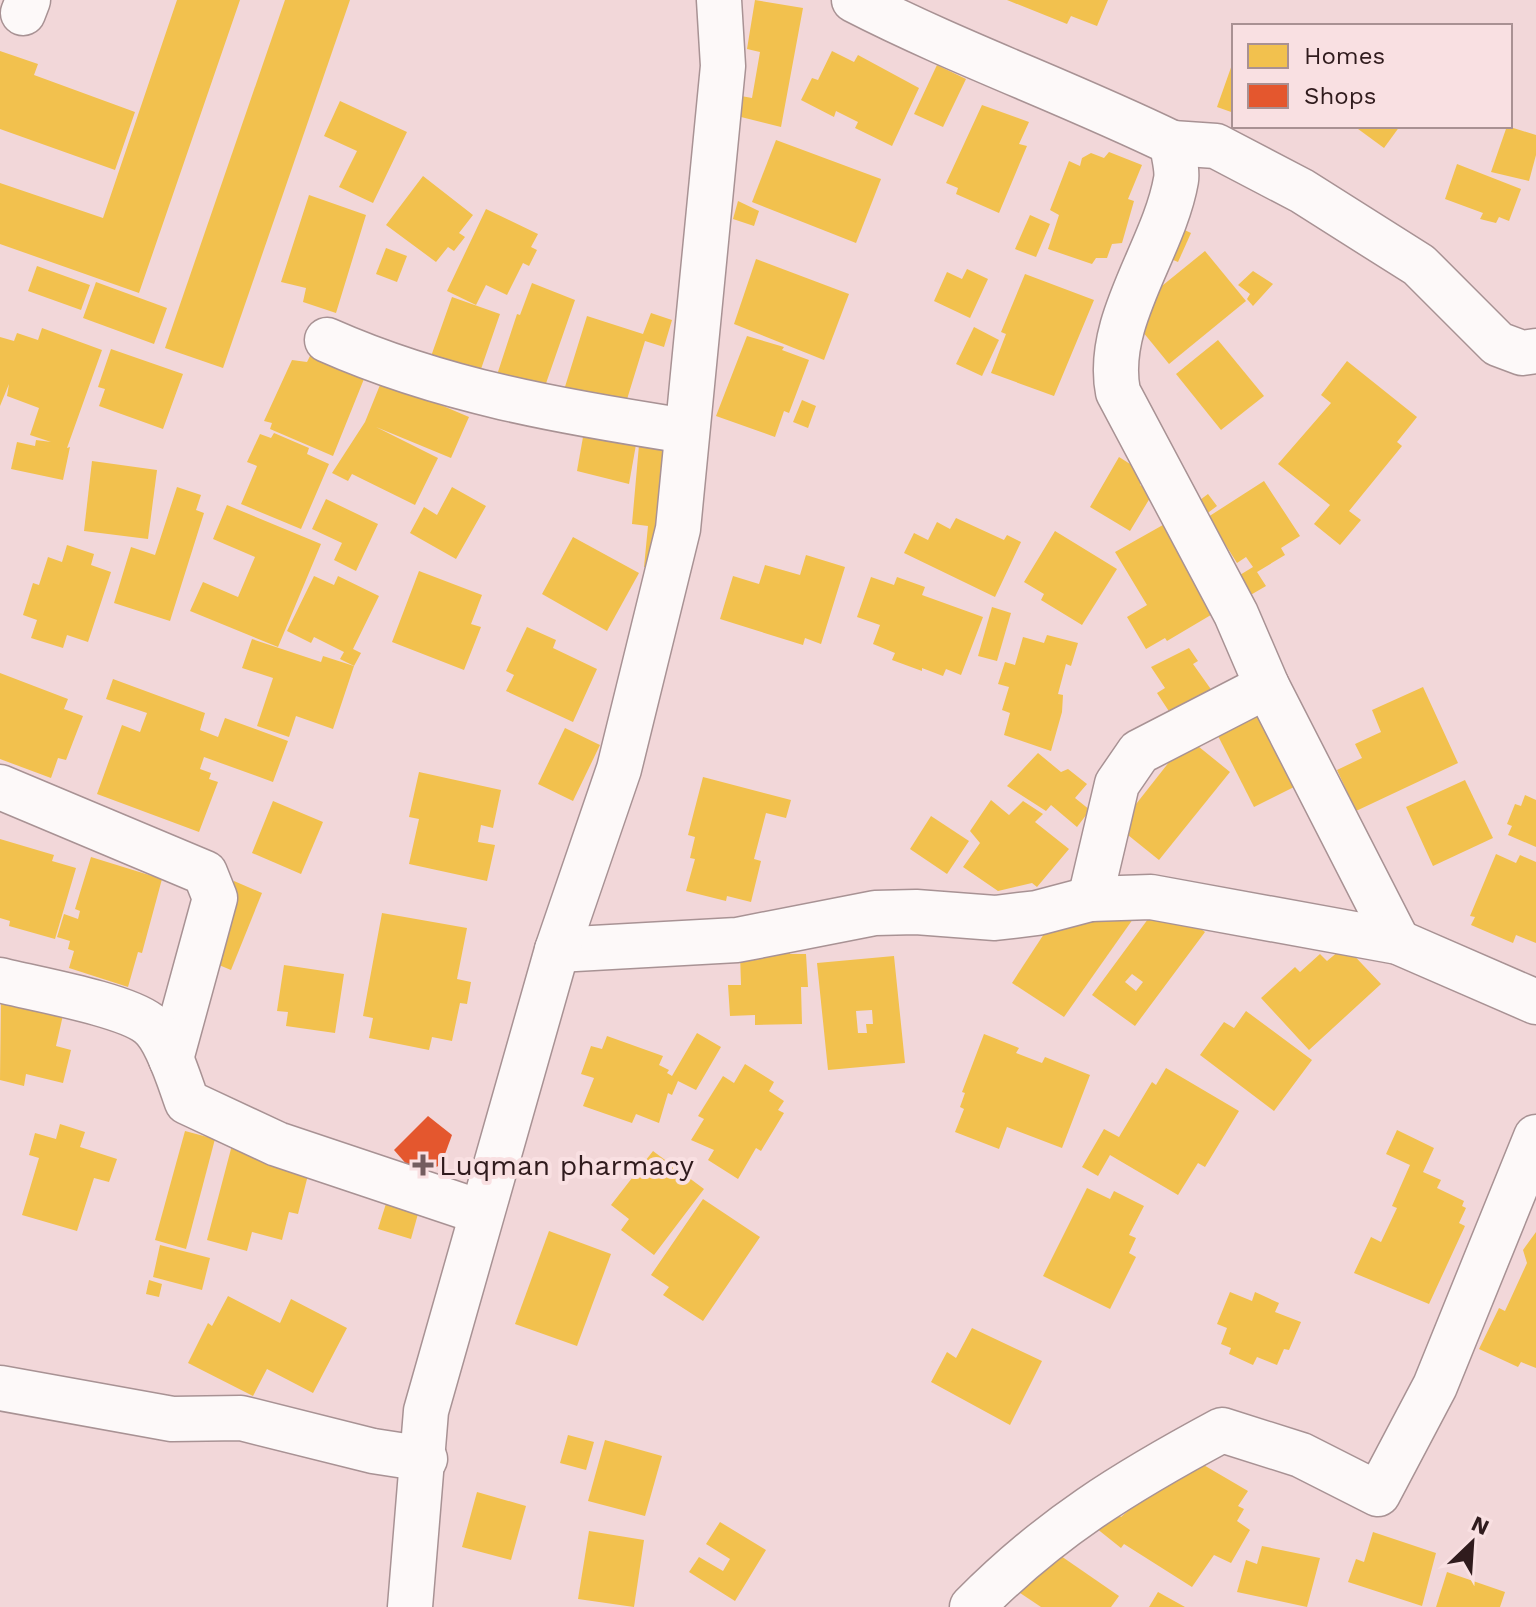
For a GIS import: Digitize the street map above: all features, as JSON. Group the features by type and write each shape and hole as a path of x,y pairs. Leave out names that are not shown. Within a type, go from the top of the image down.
{"street":[{"path":"410,1607 425,1459 426,1411 480,1212 557,950 619,769 678,529 723,66 719,0"},
{"path":"854,0 913,30 1172,143 1216,146 1302,191 1419,265 1498,344 1522,353 1536,351"},
{"path":"1172,143 1176,178 1113,366 1118,392 1236,614 1267,686 1398,942"},
{"path":"327,340 380,364 519,403 686,431"},
{"path":"1090,899 1117,784 1139,752 1267,686"},
{"path":"0,787 205,873 215,898 171,1059"},
{"path":"557,950 737,940 875,913 916,912 995,918 1037,913 1090,899 1151,897 1398,942 1536,1002"},
{"path":"0,980 100,1005 150,1024 171,1059 187,1102 277,1144 480,1212"},
{"path":"972,1607 1027,1553 1077,1514 1222,1430 1301,1455 1378,1494 1435,1386 1536,1137"},
{"path":"0,1388 172,1419 241,1418 373,1451 425,1459"}],"building: Homes":[{"path":"177,0 240,0 139,293 0,244 0,183 103,218"},
{"path":"285,0 350,0 223,368 165,348"},
{"path":"755,0 803,8 781,127 737,116 741,96 752,98 760,52 747,49"},
{"path":"1007,0 1108,0 1097,26 1071,16 1067,24"},
{"path":"0,51 38,64 34,75 135,112 115,170 0,129"},
{"path":"832,51 854,62 858,55 919,88 892,146 855,128 858,122 836,111 834,117 801,100 812,78 818,80"},
{"path":"937,65 966,79 943,127 914,114"},
{"path":"1232,65 1232,112 1217,107"},
{"path":"340,101 407,132 373,203 339,187 357,151 324,136"},
{"path":"982,105 1029,122 1019,144 1027,146 999,213 956,194 958,188 946,183"},
{"path":"1357,128 1399,128 1384,148"},
{"path":"1506,128 1536,135 1536,155 1529,181 1491,172"},
{"path":"776,140 881,179 856,243 752,202"},
{"path":"1109,152 1142,165 1128,199 1134,201 1122,243 1112,244 1107,258 1096,258 1092,264 1048,249 1059,215 1050,210 1069,161 1080,166 1082,158 1091,153 1104,158"},
{"path":"1457,164 1521,189 1509,221 1499,217 1496,223 1480,219 1483,213 1445,199"},
{"path":"423,176 473,215 459,233 465,237 454,251 448,247 436,262 386,225"},
{"path":"309,195 366,215 336,313 303,302 306,288 281,282"},
{"path":"738,201 759,211 754,226 733,219"},
{"path":"486,209 538,234 531,247 537,250 529,266 523,263 507,295 486,285 476,305 447,291"},
{"path":"1030,215 1050,224 1036,257 1015,249"},
{"path":"1174,225 1191,233 1178,262 1159,254"},
{"path":"386,248 407,256 397,282 376,274"},
{"path":"1205,251 1246,301 1169,364 1134,321 1152,294"},
{"path":"756,259 849,294 824,360 734,324"},
{"path":"37,266 90,285 81,310 28,291"},
{"path":"967,269 988,279 970,318 934,301 947,272 962,279"},
{"path":"1253,271 1273,284 1253,306 1247,299 1250,294 1238,285"},
{"path":"1025,274 1094,300 1054,396 991,373 1006,334 1001,332"},
{"path":"96,282 167,308 154,344 83,318"},
{"path":"532,283 575,300 543,392 495,381 517,314 520,315"},
{"path":"452,297 500,314 481,369 465,364 461,373 429,362"},
{"path":"651,313 672,320 664,347 645,341 624,409 564,390 587,316 643,334"},
{"path":"974,327 999,340 982,376 956,364"},
{"path":"42,328 102,350 67,448 70,447 63,480 11,469 17,442 35,446 36,440 51,442 30,435 39,408 7,396 9,384 0,406 0,337 14,341 17,333 38,340"},
{"path":"747,336 784,347 782,350 809,360 789,413 784,411 775,437 716,416"},
{"path":"1218,340 1264,396 1221,430 1176,374"},
{"path":"314,348 366,374 333,456 270,429 272,423 264,421 292,360 307,362"},
{"path":"111,349 183,374 163,429 99,406 105,389 98,387"},
{"path":"1347,361 1417,417 1397,442 1402,446 1349,511 1361,520 1340,545 1314,524 1330,505 1278,464 1331,403 1321,395"},
{"path":"382,380 469,417 451,458 376,427 438,458 415,505 352,474 348,481 332,473 365,422"},
{"path":"802,400 816,406 808,428 793,422"},
{"path":"586,420 637,439 629,484 577,471"},
{"path":"274,433 309,448 307,454 329,464 301,529 241,504 257,466 247,462 260,434 271,438"},
{"path":"639,445 676,448 666,568 644,567 648,526 632,524"},
{"path":"1119,457 1146,474 1140,485 1153,493 1130,531 1090,507"},
{"path":"92,461 157,470 148,539 84,531"},
{"path":"1264,481 1300,536 1281,548 1285,555 1257,572 1266,586 1242,600 1230,581 1253,567 1246,557 1237,563 1208,517"},
{"path":"177,487 201,495 196,510 204,513 170,621 114,603 131,547 155,555"},
{"path":"452,487 486,506 456,559 410,533 424,507 437,515"},
{"path":"1208,494 1217,506 1193,524 1184,512"},
{"path":"326,499 378,524 356,571 334,560 342,543 312,529"},
{"path":"227,505 321,544 278,647 190,611 203,582 238,597 255,557 213,539"},
{"path":"956,518 1004,540 1007,535 1021,542 995,597 904,553 914,533 928,540 937,522 950,529"},
{"path":"1170,521 1221,609 1167,641 1165,638 1146,649 1127,617 1147,605 1115,552"},
{"path":"1055,531 1117,569 1082,625 1041,600 1044,594 1024,582"},
{"path":"573,537 639,573 607,631 542,594"},
{"path":"67,545 94,554 91,565 111,572 88,642 67,635 63,648 31,638 37,620 23,615 33,583 39,585 48,557 62,562"},
{"path":"806,555 845,567 821,644 805,638 803,645 720,619 733,576 759,584 765,565 800,575"},
{"path":"419,571 482,595 471,624 481,627 464,670 392,642"},
{"path":"314,576 334,585 338,576 379,596 353,649 361,653 354,666 340,659 344,652 314,637 311,643 287,631"},
{"path":"871,577 894,585 897,577 925,587 922,595 983,617 961,675 946,669 943,676 922,668 922,671 892,660 895,653 873,644 880,625 857,617"},
{"path":"992,607 1011,613 997,661 978,656"},
{"path":"527,627 556,640 553,648 597,669 573,722 506,691 514,675 506,671"},
{"path":"1047,635 1078,643 1071,666 1066,664 1058,694 1063,695 1062,712 1051,751 1004,735 1010,713 1002,710 1009,687 998,684 1005,662 1015,665 1023,637 1044,643"},
{"path":"252,639 321,662 323,656 354,666 333,729 296,716 289,737 257,726 273,678 242,668"},
{"path":"1189,648 1198,661 1193,664 1215,695 1176,722 1157,693 1165,688 1151,667"},
{"path":"0,673 68,699 64,709 83,716 66,760 58,758 51,778 0,759"},
{"path":"113,679 205,713 200,730 218,737 225,718 288,741 273,782 204,757 200,769 211,773 209,779 218,782 199,832 97,794 122,725 140,732 147,713 106,699"},
{"path":"1423,687 1458,763 1356,811 1337,770 1362,758 1355,744 1381,732 1372,710"},
{"path":"1255,704 1296,786 1254,807 1215,730"},
{"path":"565,728 600,745 573,801 538,784"},
{"path":"1188,738 1230,772 1159,860 1118,827"},
{"path":"1038,753 1061,772 1068,769 1087,784 1075,798 1090,810 1077,827 1051,805 1046,811 1007,786"},
{"path":"419,772 501,790 493,828 481,825 478,842 495,845 487,881 409,864 419,819 409,817"},
{"path":"703,777 791,800 786,818 766,813 754,859 761,861 751,902 727,896 726,901 686,891 695,859 690,858 695,837 688,835"},
{"path":"1465,780 1493,838 1433,866 1406,807"},
{"path":"1525,795 1536,800 1536,847 1508,835 1512,826 1507,824 1515,804 1521,806"},
{"path":"991,800 1009,815 1023,801 1043,814 1035,822 1069,849 1037,887 1032,883 998,891 963,867 980,843 970,831"},
{"path":"273,801 323,822 301,874 252,853"},
{"path":"931,816 969,841 947,874 910,849"},
{"path":"0,839 54,855 52,861 76,868 55,939 9,926 10,921 0,918"},
{"path":"1496,854 1516,863 1520,855 1536,862 1536,943 1516,935 1513,943 1471,925 1475,917 1470,916"},
{"path":"91,857 162,879 142,953 138,952 128,987 69,968 74,951 68,949 70,941 57,937 64,914 78,919 80,911 75,909"},
{"path":"234,881 262,893 231,970 202,958"},
{"path":"1162,900 1205,932 1135,1026 1092,995","holes":["1132,974 1143,982 1136,991 1125,982"]},
{"path":"1059,911 1133,919 1064,1017 1012,983"},
{"path":"382,913 467,928 457,979 471,982 467,1004 460,1003 452,1041 432,1037 429,1050 369,1038 373,1018 363,1016"},
{"path":"790,941 790,954 806,954 808,987 801,987 802,1024 755,1025 755,1015 730,1016 728,985 741,985 740,954"},
{"path":"1345,946 1381,984 1309,1050 1261,998 1295,967 1300,972 1320,954 1327,961"},
{"path":"894,956 905,1063 828,1070 817,963","holes":["872,1010 873,1024 866,1024 867,1033 858,1033 856,1011"]},
{"path":"284,965 344,974 335,1033 286,1026 288,1012 277,1011"},
{"path":"1,999 63,1015 56,1046 71,1050 63,1083 26,1074 24,1086 0,1080"},
{"path":"1246,1011 1312,1060 1274,1111 1200,1055 1224,1022 1234,1028"},
{"path":"697,1033 721,1047 696,1090 678,1081 672,1095 668,1093 659,1123 636,1114 632,1123 583,1106 594,1078 581,1074 591,1046 602,1049 607,1036 663,1056 659,1065 669,1070 667,1073 672,1076"},
{"path":"984,1034 1019,1048 1016,1053 1042,1063 1045,1057 1090,1075 1062,1148 1007,1127 999,1149 955,1132 964,1109 960,1107 965,1093 962,1092"},
{"path":"745,1064 774,1082 769,1091 784,1101 778,1110 784,1113 761,1151 756,1148 738,1179 708,1160 714,1150 691,1140 704,1119 698,1116 723,1076 734,1083"},
{"path":"1166,1068 1239,1111 1205,1167 1198,1163 1178,1195 1110,1155 1098,1176 1082,1167 1104,1129 1119,1137 1152,1082 1156,1085"},
{"path":"60,1124 85,1132 80,1147 117,1159 109,1182 94,1178 77,1231 22,1215 39,1158 29,1155 35,1133 56,1139"},
{"path":"1397,1130 1434,1148 1423,1172 1441,1180 1437,1188 1464,1201 1462,1206 1466,1208 1459,1223 1465,1226 1429,1304 1354,1273 1371,1237 1381,1242 1397,1208 1392,1206 1410,1165 1386,1154"},
{"path":"185,1131 215,1139 186,1249 155,1240"},
{"path":"232,1145 308,1175 298,1214 289,1212 282,1240 252,1232 247,1251 207,1240"},
{"path":"653,1151 704,1189 654,1255 621,1230 629,1219 611,1205"},
{"path":"1087,1188 1110,1199 1114,1191 1144,1206 1129,1235 1136,1238 1129,1253 1136,1257 1110,1309 1043,1276"},
{"path":"389,1194 421,1203 411,1239 378,1229"},
{"path":"703,1199 760,1237 703,1321 663,1295 669,1287 651,1275"},
{"path":"549,1231 611,1254 577,1346 515,1324"},
{"path":"1536,1232 1536,1368 1521,1362 1518,1367 1479,1349 1499,1308 1505,1311 1527,1263 1523,1250"},
{"path":"160,1245 210,1258 202,1290 153,1277"},
{"path":"149,1280 162,1284 159,1297 146,1294"},
{"path":"1230,1292 1252,1301 1255,1292 1279,1303 1275,1312 1301,1322 1289,1350 1284,1349 1277,1365 1257,1357 1253,1365 1229,1354 1231,1348 1221,1344 1227,1328 1217,1324"},
{"path":"228,1296 280,1323 291,1299 347,1328 313,1393 267,1369 253,1396 188,1363 208,1323 212,1326"},
{"path":"972,1328 1042,1361 1010,1425 931,1382 947,1352 956,1358"},
{"path":"568,1435 594,1442 586,1470 560,1463"},
{"path":"605,1440 662,1456 645,1516 588,1501"},
{"path":"1190,1457 1248,1491 1238,1506 1244,1509 1237,1521 1250,1530 1231,1563 1214,1555 1192,1587 1124,1544 1121,1548 1096,1528 1114,1510 1121,1517"},
{"path":"477,1492 526,1506 511,1560 462,1547"},
{"path":"720,1522 766,1550 735,1601 689,1572 699,1557 723,1571 730,1559 706,1544"},
{"path":"589,1531 644,1540 634,1607 578,1599"},
{"path":"1373,1532 1436,1553 1422,1606 1348,1582 1356,1559 1364,1562"},
{"path":"1045,1545 1119,1596 1111,1607 1041,1607 1014,1589"},
{"path":"1262,1546 1320,1558 1307,1607 1237,1592 1246,1560 1257,1564"},
{"path":"1447,1572 1505,1592 1500,1607 1436,1607"},
{"path":"1158,1592 1185,1607 1149,1607"}],"building: Shops":[{"path":"428,1116 452,1135 441,1165 416,1175 394,1150"}],"place":[{"name":"Luqman pharmacy","path":"423,1165"}]}
